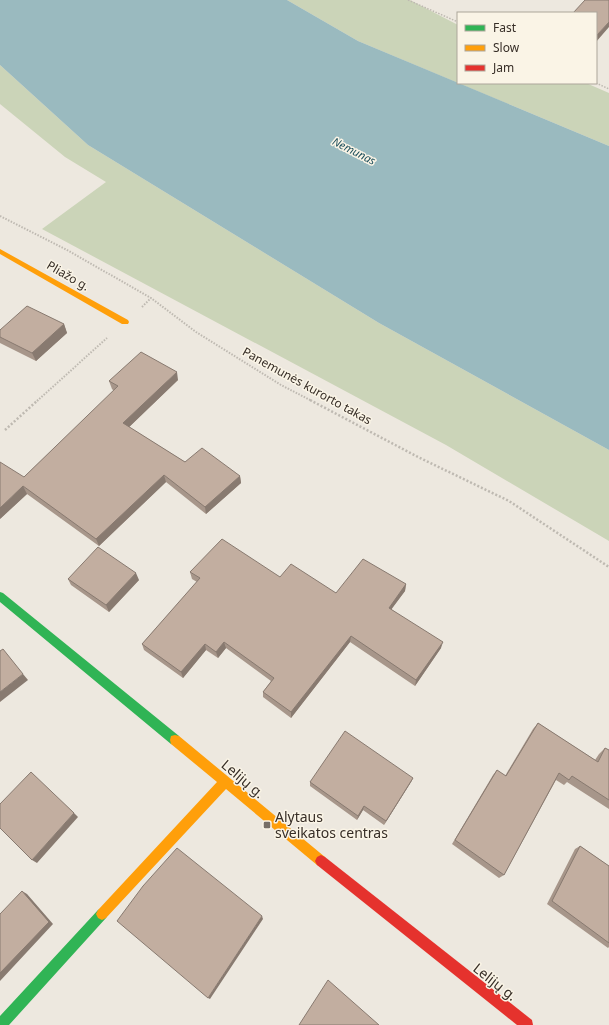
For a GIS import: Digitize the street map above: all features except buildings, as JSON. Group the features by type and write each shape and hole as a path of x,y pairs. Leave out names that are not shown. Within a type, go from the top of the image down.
{"street":[{"name":"Pliažo g.","path":"0,251 125,322"},
{"name":"Lelijų g.","path":"0,596 370,902 527,1025"},
{"path":"0,1025 225,782"}],"path":[{"path":"408,0 457,22"},
{"path":"597,83 609,89"},
{"name":"Panemunės kurorto takas","path":"0,216 68,250 151,298 196,332 281,384 418,457 509,501 609,567"},
{"path":"5,430 125,322"}],"green space":[{"path":"287,0 410,0 457,24 457,83 358,41"},
{"path":"0,65 88,145 379,323 609,450 609,541 446,445 42,229 106,182 65,157 0,104"},
{"path":"460,84 588,84 609,93 609,146"}],"water":[{"name":"Nemunas","path":"0,0 287,0 358,41 457,82 457,84 461,84 609,146 609,450 379,323 88,145 0,65"}],"traffic: fast":[{"path":"0,596 175,740"},
{"path":"0,1025 102,914"}],"traffic: slow":[{"path":"0,251 125,322"},
{"path":"175,740 321,861"},
{"path":"102,914 225,782"}],"traffic: jam":[{"path":"321,861 527,1025"}],"place":[{"name":"Alytaus sveikatos centras","path":"267,825"}]}
